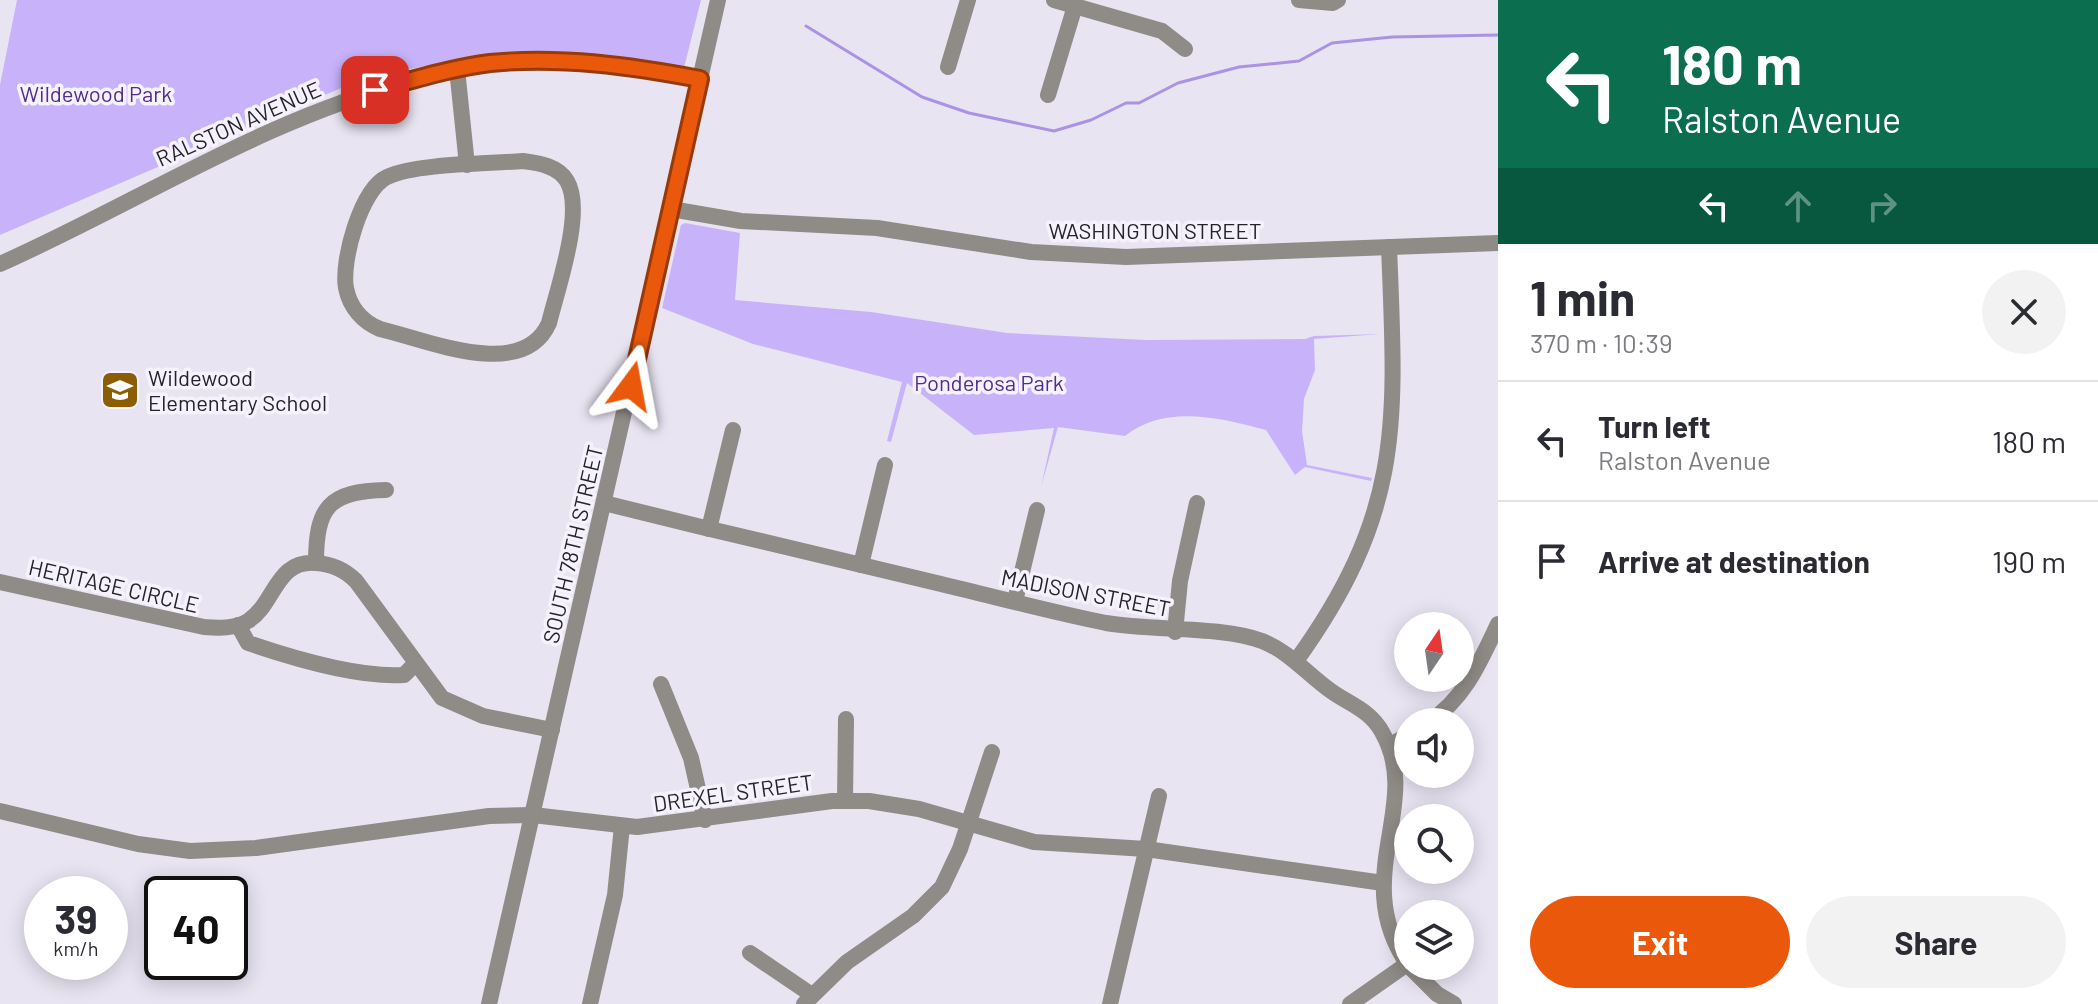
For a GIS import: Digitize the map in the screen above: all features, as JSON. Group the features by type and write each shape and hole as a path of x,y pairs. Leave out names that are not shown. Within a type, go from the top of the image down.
{"street":[{"name":"SOUTH 78TH STREET","path":"489,1004 718,0"},
{"path":"948,67 968,0"},
{"path":"1054,0 1162,31 1185,49"},
{"path":"1299,0 1333,3 1338,0"},
{"path":"1048,95 1075,6"},
{"name":"RALSTON AVENUE","path":"0,264 144,190 348,97 457,69 550,61 618,64 700,79"},
{"path":"457,69 467,165"},
{"path":"533,162 554,168 568,182 573,216 549,323 535,343 514,354 498,356 380,329 355,310 346,288 362,205 376,184 397,173 467,165 533,162"},
{"name":"WASHINGTON STREET","path":"671,209 741,221 877,228 1001,249 1066,255 1126,257 1498,243"},
{"path":"1296,661 1351,575 1370,532 1385,480 1394,416 1389,247"},
{"path":"709,529 733,430"},
{"path":"861,565 885,465"},
{"path":"316,563 318,528 325,509 336,498 350,493 386,490"},
{"name":"MADISON STREET","path":"604,503 1106,622 1175,632 1253,638 1284,652 1332,691 1367,714 1389,746 1395,784 1383,883"},
{"path":"1175,632 1197,503"},
{"path":"1015,601 1037,510"},
{"path":"415,664 404,675 388,676 331,665 248,643 238,625 255,614 282,574 302,563 339,569 356,581 442,698 460,708 552,730"},
{"name":"HERITAGE CIRCLE","path":"0,582 204,627 238,625"},
{"path":"1447,708 1467,686 1498,624"},
{"path":"661,684 691,758 705,820"},
{"path":"845,801 846,719"},
{"path":"1389,746 1394,743"},
{"path":"750,953 808,999 847,962 931,899 950,872 992,752"},
{"path":"1110,1004 1159,796"},
{"name":"DREXEL STREET","path":"0,811 138,844 190,851 258,848 489,816 533,815 622,826 705,820 845,801 900,805 1034,842 1146,849 1383,883"},
{"path":"590,1004 615,895 622,826"},
{"path":"1383,883 1388,926 1394,938"},
{"path":"1350,1004 1394,974"},
{"path":"1423,980 1437,994 1454,1004"}],"green space":[{"name":"Wildewood Park","path":"17,0 701,0 684,68 511,51 369,76 0,235 0,85"},
{"name":"Ponderosa Park","path":"685,223 740,233 735,300 871,312 1007,333 1146,340 1305,339 1314,336 1381,334 1314,339 1315,370 1304,399 1302,431 1307,465 1372,478 1371,481 1305,467 1295,475 1266,430 1193,416 1158,420 1125,436 1058,427 1041,487 1054,428 974,435 907,383 891,442 887,441 902,382 753,344 662,308 681,225"}],"waterway":[{"path":"806,26 922,97 969,113 1054,131 1091,120 1126,103 1139,103 1178,83 1239,67 1299,61 1332,43 1392,37 1498,35"}],"place":[{"name":"Wildewood Elementary School","path":"120,390"}],"route":[{"path":"375,90 492,63 550,61 618,64 700,79 631,386"}]}
